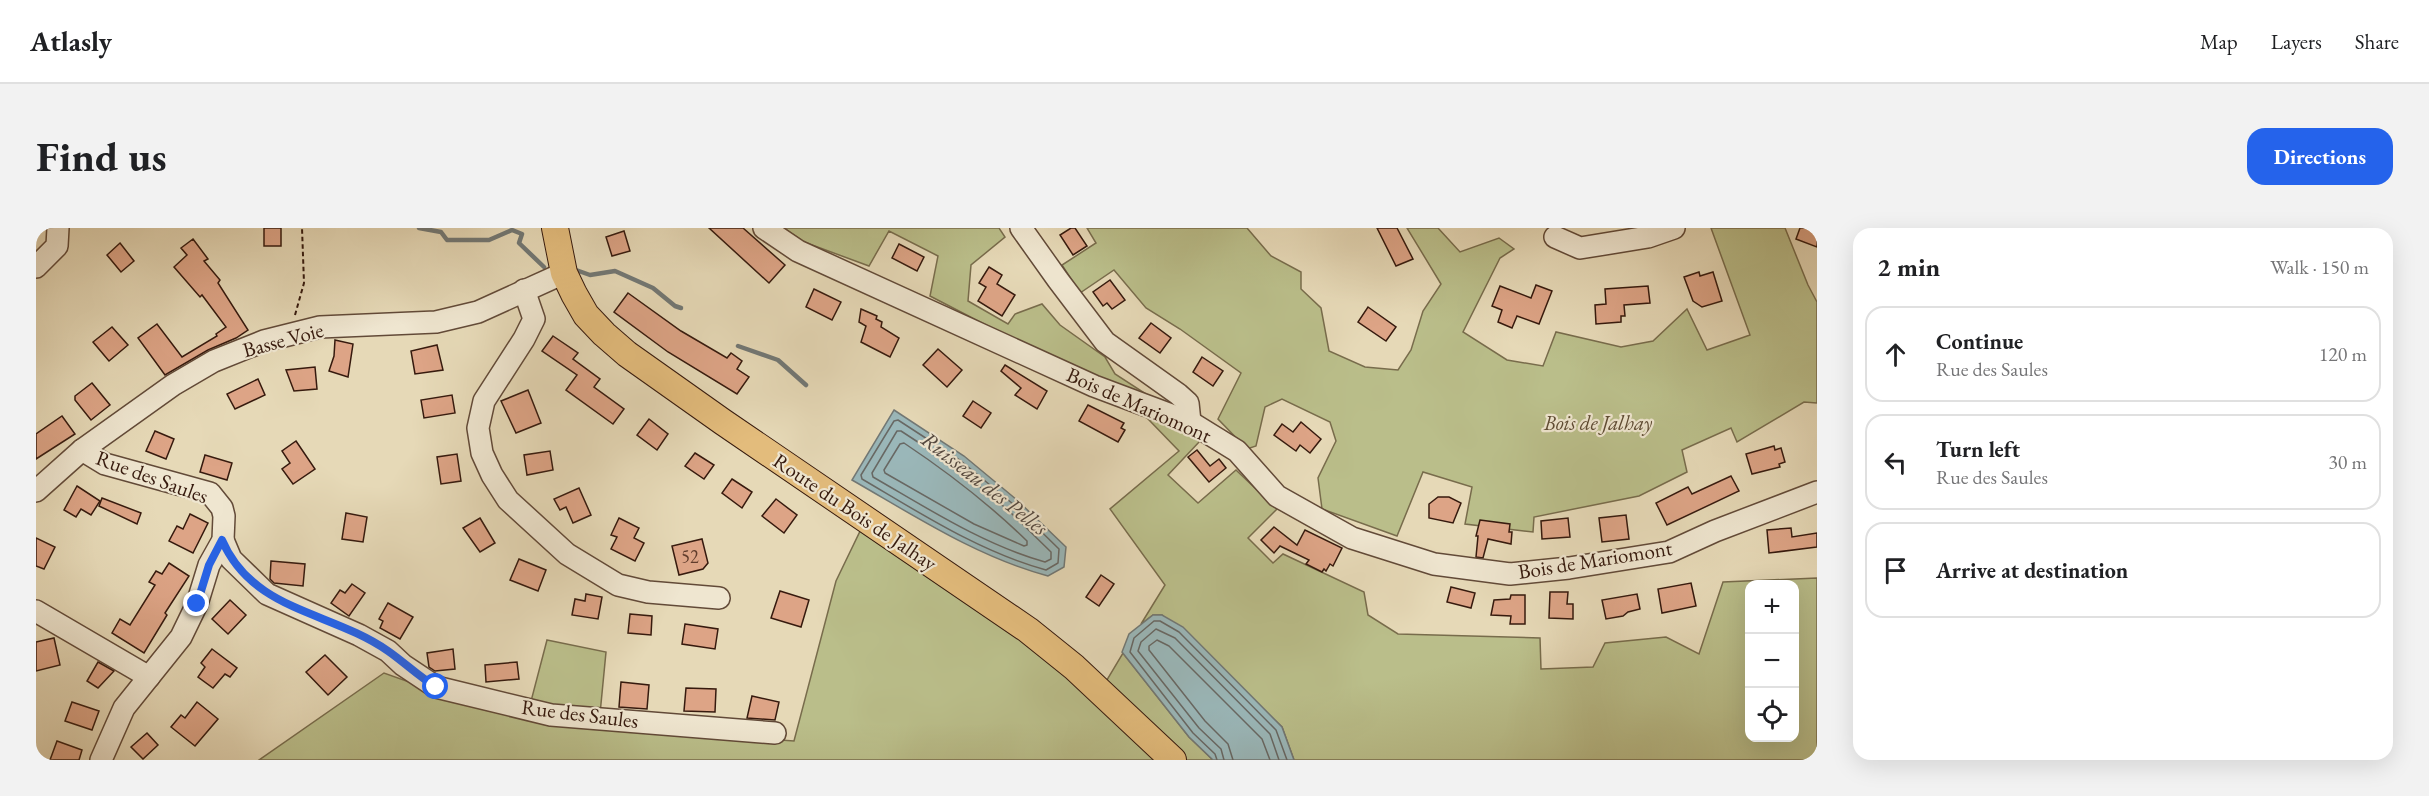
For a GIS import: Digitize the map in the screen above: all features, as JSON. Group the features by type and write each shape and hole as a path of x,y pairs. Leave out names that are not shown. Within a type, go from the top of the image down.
{"main road":[{"name":"Route du Bois de Jalhay","path":"560,251 586,315 627,354 819,489 1029,630 1074,667 1173,760"}],"street":[{"path":"36,267 57,246 58,228"},
{"name":"Bois de Mariomont","path":"764,228 798,251 1094,386 1190,422 1237,451 1277,496 1352,538 1434,564 1510,574 1569,568 1669,552 1715,531 1817,492"},
{"path":"1022,228 1105,342 1188,403 1190,422"},
{"path":"1555,237 1580,248 1648,237 1674,228"},
{"name":"Basse Voie","path":"36,491 82,450 173,386 214,361 264,341 320,327 436,322 478,312 524,290 560,251"},
{"path":"524,290 534,319 524,339 484,401 478,428 482,453 492,475 508,500 567,554 618,585 648,592 719,598"},
{"name":"Rue des Saules","path":"82,450 105,464 210,493 222,508 224,516 222,540 209,565 197,604 181,638 124,708 108,756"},
{"name":"Rue des Saules","path":"222,540 231,560 267,594 369,640 388,651 403,665 436,687 551,715 775,733"},
{"path":"36,611 149,677"}],"path":[{"path":"290,335 304,283 302,228"}],"green space":[{"path":"784,228 999,228 1005,237 971,265 968,301 1008,324 1015,314 1042,304 1060,325 1105,357 1115,374 1180,416 1200,441 1168,475 1198,503 1236,470 1277,509 1248,538 1273,563 1283,554 1364,592 1368,615 1398,634 1540,638 1541,669 1593,667 1605,643 1666,637 1699,654 1723,582 1745,581 1745,742 1799,742 1799,580 1770,580 1817,578 1817,760 1294,760 1282,727 1162,615 1153,615 1141,624 1165,585 1110,509 1179,451 1120,390 930,296 938,256 889,231 869,266 804,242"},
{"name":"Bois de Jalhay","path":"1087,228 1247,228 1271,256 1301,272 1301,289 1321,308 1329,351 1365,367 1398,370 1411,350 1423,311 1441,284 1407,228 1438,228 1460,252 1499,238 1514,249 1500,258 1463,332 1507,360 1543,366 1556,332 1621,347 1653,341 1687,309 1707,350 1750,335 1711,228 1785,228 1817,302 1817,403 1804,402 1737,442 1731,428 1682,450 1687,472 1639,496 1534,517 1533,532 1465,524 1472,487 1423,472 1397,536 1322,509 1318,478 1336,441 1330,422 1282,399 1265,407 1256,446 1247,449 1218,419 1241,373 1180,329 1146,308 1114,270 1080,293 1062,265 1096,243"},
{"path":"865,521 1101,690 1123,653 1189,737 1213,760 259,760 384,673 485,709 693,734 794,741 836,581"},
{"path":"547,640 606,652 600,714 530,705"}],"water":[{"path":"894,410 964,456 1017,500 1066,547 1064,567 1048,576 996,558 923,521 852,480"},
{"path":"1153,615 1162,615 1183,627 1282,727 1294,760 1213,760 1189,737 1122,652 1129,634"}],"building":[{"path":"264,228 281,228 281,246 264,246"},
{"path":"709,228 743,228 785,265 769,283"},
{"path":"1075,228 1087,246 1073,255 1060,235"},
{"path":"1377,228 1397,228 1413,259 1396,266"},
{"path":"1800,228 1817,228 1817,247 1796,239"},
{"path":"624,231 630,251 612,256 606,237"},
{"path":"193,239 208,259 204,261 220,280 218,283 248,330 165,375 138,338 157,324 182,357 217,336 216,334 226,327 202,295 200,297 174,267 187,255 181,248"},
{"path":"120,243 134,261 121,272 107,255"},
{"path":"899,244 924,257 917,271 892,258"},
{"path":"989,267 1002,275 997,284 1015,295 1002,316 978,301 986,287 979,283"},
{"path":"1699,272 1700,276 1713,272 1722,301 1702,307 1693,301 1684,277"},
{"path":"1110,280 1125,300 1112,309 1107,303 1103,306 1093,292"},
{"path":"1536,285 1552,291 1539,324 1517,316 1512,328 1498,322 1502,310 1492,306 1500,286 1531,298"},
{"path":"1648,286 1650,303 1624,305 1625,316 1621,316 1621,322 1596,324 1595,305 1606,304 1605,289"},
{"path":"814,289 841,302 832,320 806,307"},
{"path":"628,293 681,331 727,358 731,353 742,361 737,369 749,377 737,394 668,352 614,312"},
{"path":"1368,307 1396,327 1386,341 1358,322"},
{"path":"861,309 877,316 876,319 882,322 881,327 899,338 890,357 861,342 866,326 859,322"},
{"path":"1151,323 1171,338 1160,353 1139,338"},
{"path":"112,327 128,345 109,361 93,342"},
{"path":"553,336 578,353 573,359 600,379 594,387 624,409 613,424 566,390 577,375 542,351"},
{"path":"335,340 353,344 348,377 329,371 334,356"},
{"path":"437,345 443,370 415,374 411,351"},
{"path":"938,349 962,370 947,387 923,365"},
{"path":"1202,357 1223,371 1213,386 1193,372"},
{"path":"1005,365 1047,391 1037,409 1015,395 1021,388 1001,371"},
{"path":"315,367 317,389 294,391 286,370"},
{"path":"258,379 265,395 235,409 227,394"},
{"path":"92,383 110,405 91,420 75,400 75,396"},
{"path":"528,390 541,423 516,433 501,401"},
{"path":"452,395 455,413 424,418 421,400"},
{"path":"973,401 991,413 981,428 963,416"},
{"path":"1088,405 1124,423 1121,428 1125,430 1118,442 1079,421"},
{"path":"62,416 75,434 36,459 36,434"},
{"path":"649,419 668,434 657,450 637,435"},
{"path":"1301,422 1321,439 1310,453 1300,445 1296,451 1274,435 1282,424 1293,432"},
{"path":"155,431 174,439 166,459 146,451"},
{"path":"296,441 315,469 293,484 282,469 290,463 282,451"},
{"path":"1774,446 1775,450 1781,448 1785,462 1779,464 1780,467 1752,474 1746,454"},
{"path":"1197,450 1210,466 1219,459 1226,468 1209,482 1188,457"},
{"path":"550,451 553,470 527,475 524,455"},
{"path":"695,453 714,465 704,479 685,466"},
{"path":"457,454 461,481 441,484 437,457"},
{"path":"205,455 232,463 227,480 200,472"},
{"path":"1731,476 1739,491 1667,525 1656,503 1688,487 1692,494"},
{"path":"732,479 752,492 742,508 722,493"},
{"path":"77,486 100,501 91,515 81,509 76,517 64,510"},
{"path":"579,488 591,515 573,523 566,507 560,510 554,499"},
{"path":"1438,497 1449,497 1461,503 1453,523 1429,518 1429,504"},
{"path":"102,498 141,513 137,524 99,506"},
{"path":"776,499 797,515 784,533 762,516"},
{"path":"346,513 367,517 363,542 342,539"},
{"path":"190,514 208,523 193,553 169,541 177,526 183,529"},
{"path":"1626,515 1629,539 1602,542 1599,518"},
{"path":"480,518 495,543 480,552 463,528"},
{"path":"619,518 639,528 634,538 644,543 635,561 611,549 617,537 611,535"},
{"path":"1568,518 1570,537 1542,539 1541,521"},
{"path":"1480,520 1510,524 1511,544 1488,539 1483,558 1476,557 1478,536 1476,536"},
{"path":"1274,527 1297,545 1305,530 1342,548 1333,566 1330,564 1326,571 1324,569 1322,572 1306,564 1309,560 1280,546 1274,553 1261,540"},
{"path":"1791,528 1792,537 1817,533 1817,547 1769,553 1767,530"},
{"path":"36,538 55,547 44,569 36,566"},
{"path":"702,539 708,563 703,569 679,575 672,546"},
{"path":"519,559 546,570 538,591 510,580"},
{"path":"271,561 305,564 303,586 274,583 270,579"},
{"path":"169,563 189,576 165,613 167,615 144,653 112,633 120,619 130,625 155,585 149,582 156,571 162,574"},
{"path":"1101,575 1114,584 1099,606 1086,597"},
{"path":"1691,583 1696,606 1662,613 1658,589"},
{"path":"352,584 365,593 349,616 331,603 340,590 345,593"},
{"path":"1451,587 1475,593 1471,608 1447,602"},
{"path":"780,591 809,600 801,627 771,618"},
{"path":"1550,592 1568,592 1567,604 1573,604 1573,619 1549,618"},
{"path":"586,594 602,597 598,619 572,615 575,599 585,601"},
{"path":"1637,594 1640,609 1623,616 1606,619 1602,600"},
{"path":"1511,595 1525,595 1525,624 1510,624 1511,616 1491,615 1494,600 1510,599"},
{"path":"230,600 246,615 228,634 212,619"},
{"path":"388,603 413,617 400,639 380,628 383,621 379,619"},
{"path":"630,614 652,616 651,635 628,633"},
{"path":"685,624 718,629 715,649 682,644"},
{"path":"54,638 60,665 36,671 36,642"},
{"path":"212,649 237,668 230,677 225,674 213,688 198,677 205,667 201,663"},
{"path":"453,649 455,669 435,671 429,667 427,653"},
{"path":"325,655 347,677 328,695 306,672"},
{"path":"98,662 114,671 98,688 87,681"},
{"path":"517,662 519,679 486,682 485,665"},
{"path":"621,682 649,685 647,709 619,707"},
{"path":"686,688 716,689 715,712 684,711"},
{"path":"752,696 779,702 775,720 747,718"},
{"path":"72,702 99,711 92,730 65,721"},
{"path":"197,702 218,719 195,746 171,727 181,715 185,718"},
{"path":"147,733 158,745 143,759 131,747"},
{"path":"57,741 82,750 79,760 50,760"}],"waterway":[{"name":"Ruisseau des Pelles","path":"419,228 441,232 447,240 489,240 512,230 522,234 519,243 544,267"},
{"name":"Ruisseau des Pelles","path":"576,270 590,275 615,271 653,288 675,306 681,308"},
{"name":"Ruisseau des Pelles","path":"738,346 778,360 806,385"}],"route":[{"path":"197,604 209,565 222,540 231,560 267,594 359,635 388,651 403,665 436,687"}]}
